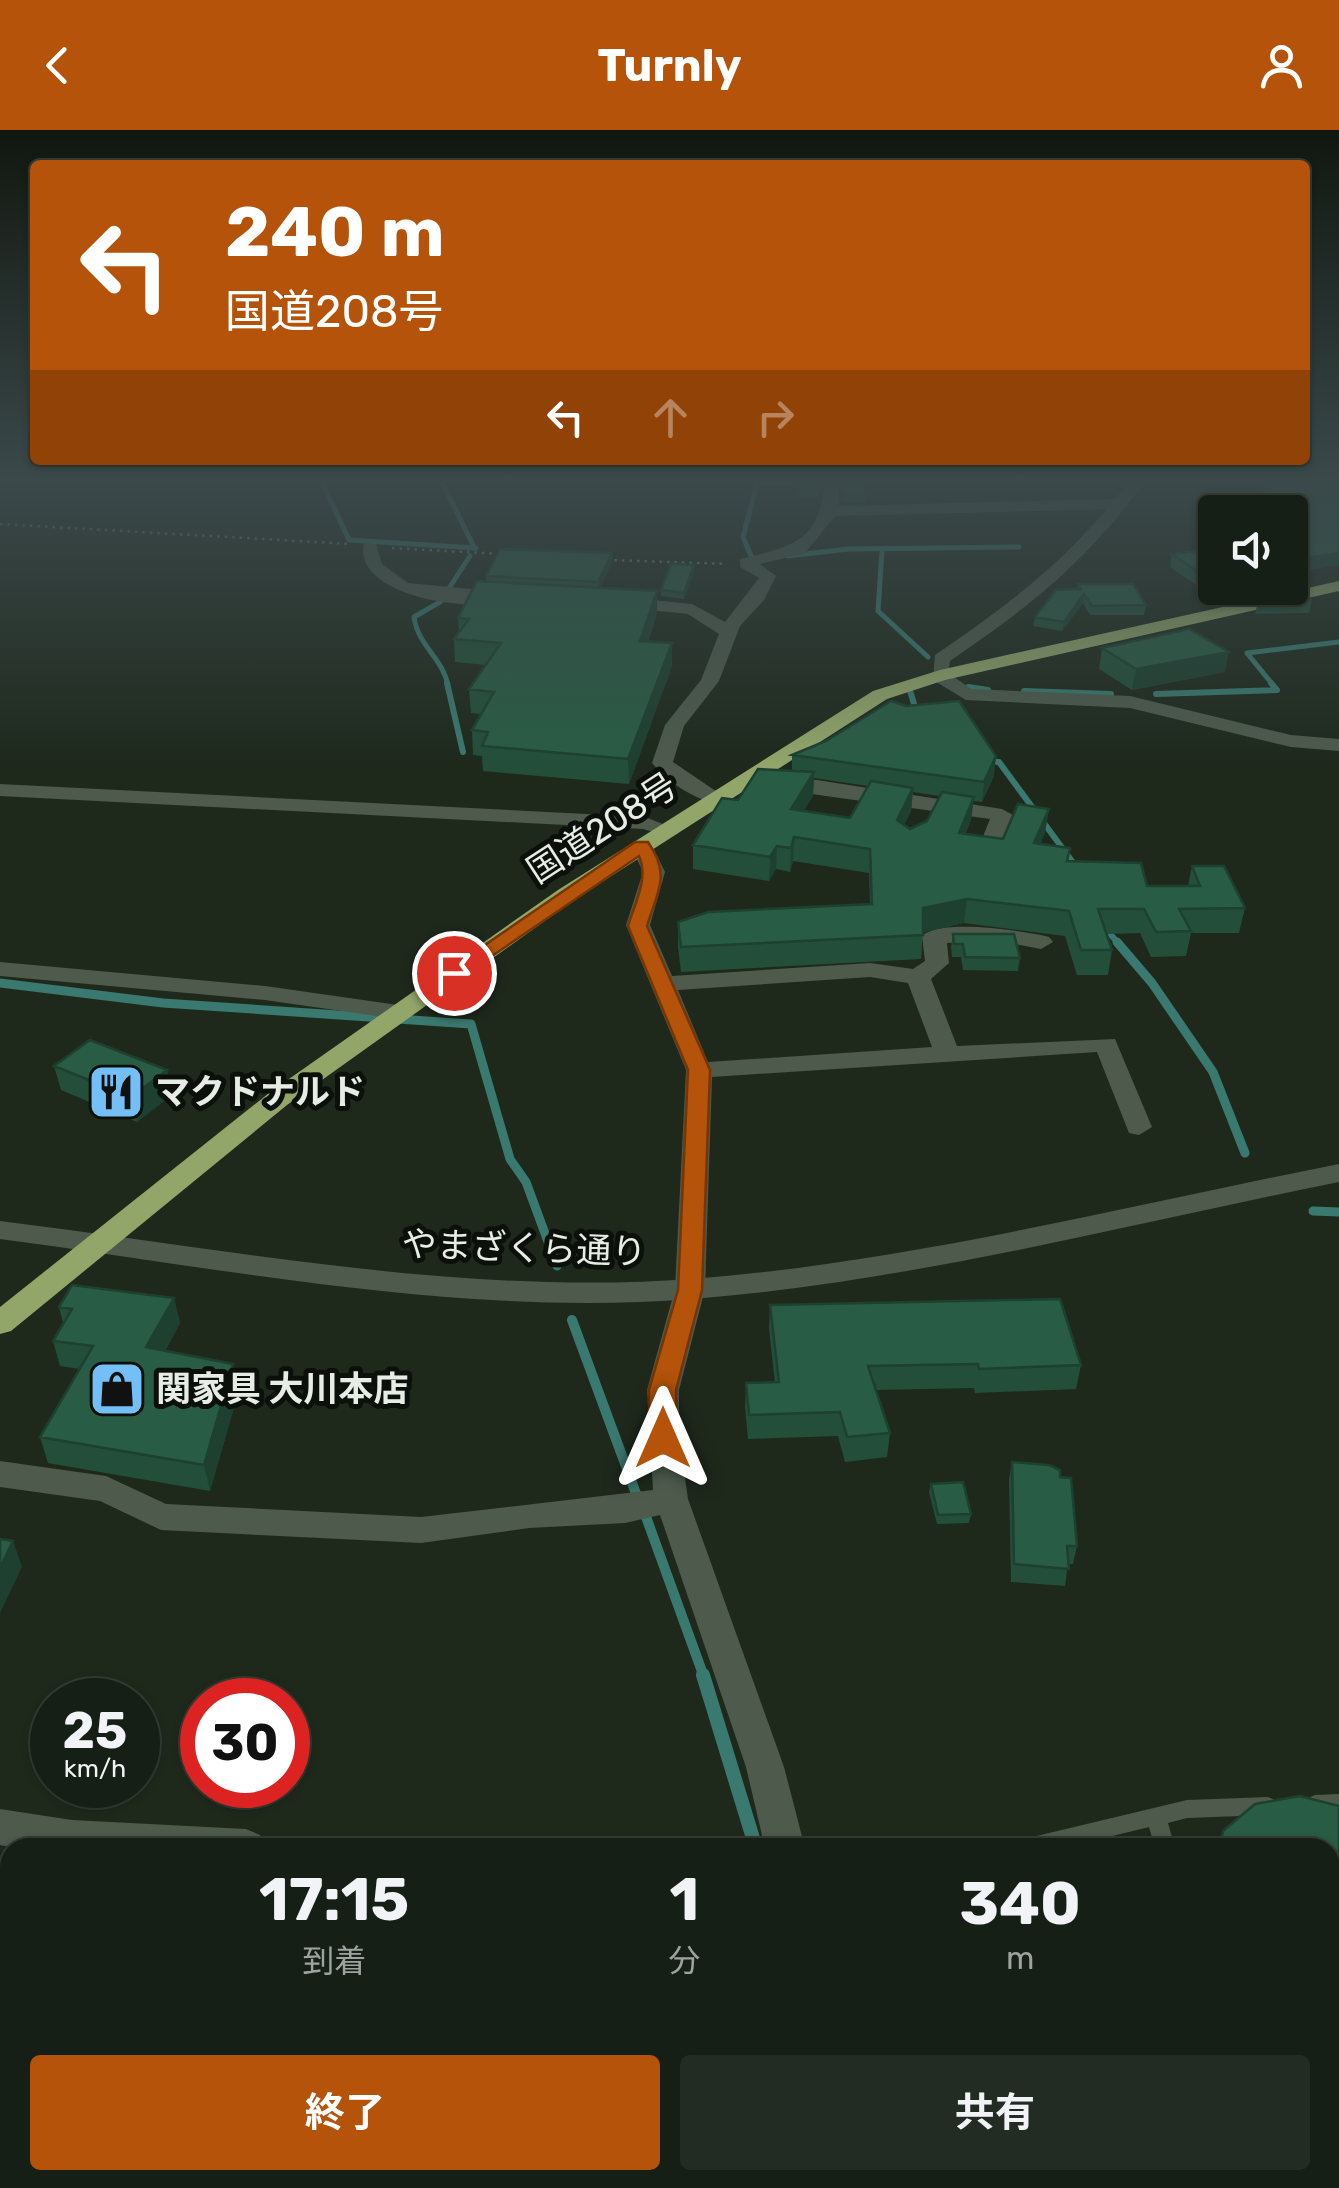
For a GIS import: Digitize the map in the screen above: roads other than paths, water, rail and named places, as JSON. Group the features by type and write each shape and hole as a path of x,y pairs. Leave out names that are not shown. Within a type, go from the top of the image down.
{"highway":[{"name":"国道208号","path":"0,1323 204,1156 386,1021 654,838 880,695 940,676 1339,586"}],"street":[{"path":"381,574 407,590 530,598"},
{"path":"716,798 686,784 662,763 676,725 710,681 728,632 750,605 768,576 765,574"},
{"path":"1056,574 1034,595 941,659 940,676 966,694 1130,702 1292,740 1339,745"},
{"path":"601,601 692,609 710,603 750,605"},
{"path":"692,609 728,632"},
{"path":"740,783 818,786 1002,815 989,849"},
{"path":"0,790 645,823 654,838 654,872 638,926 699,1070 690,1290 662,1390 672,1498 765,1767 783,1838"},
{"path":"917,830 930,804"},
{"path":"664,984 870,970 918,977 937,964 934,936 1004,935 1041,942"},
{"path":"0,969 229,989 386,1021"},
{"path":"918,977 946,1051"},
{"path":"699,1070 946,1051 1106,1044 1139,1127"},
{"name":"やまざくら通り","path":"0,1230 444,1287 549,1292 690,1290 844,1272 1339,1173"},
{"path":"0,1474 106,1489 161,1518 421,1530 529,1515 625,1510 672,1498"},
{"path":"0,1827 51,1838"}],"lane":[{"path":"1065,1838 1186,1809 1339,1803"},
{"path":"1156,1816 1163,1838"}],"waterway":[{"path":"448,685 420,636 414,617 440,602 458,574"},
{"path":"880,574 878,611 928,657"},
{"path":"1273,685 1247,653 1339,642"},
{"path":"447,683 463,752"},
{"path":"1156,694 1277,690 1271,683"},
{"path":"968,687 988,690"},
{"path":"910,691 917,713"},
{"path":"1024,691 1111,694"},
{"path":"986,761 999,762 1077,868"},
{"path":"1103,926 1119,944"},
{"path":"1117,942 1152,983 1213,1072 1245,1153"},
{"path":"0,983 163,1003 471,1024 510,1159 526,1182 557,1266"},
{"path":"1313,1211 1339,1212"},
{"path":"572,1320 638,1499"},
{"path":"645,1514 704,1677"},
{"path":"703,1675 753,1838"}],"place":[{"name":"マクドナルド","path":"116,1092"},
{"name":"関家具 大川本店","path":"117,1389"}]}
